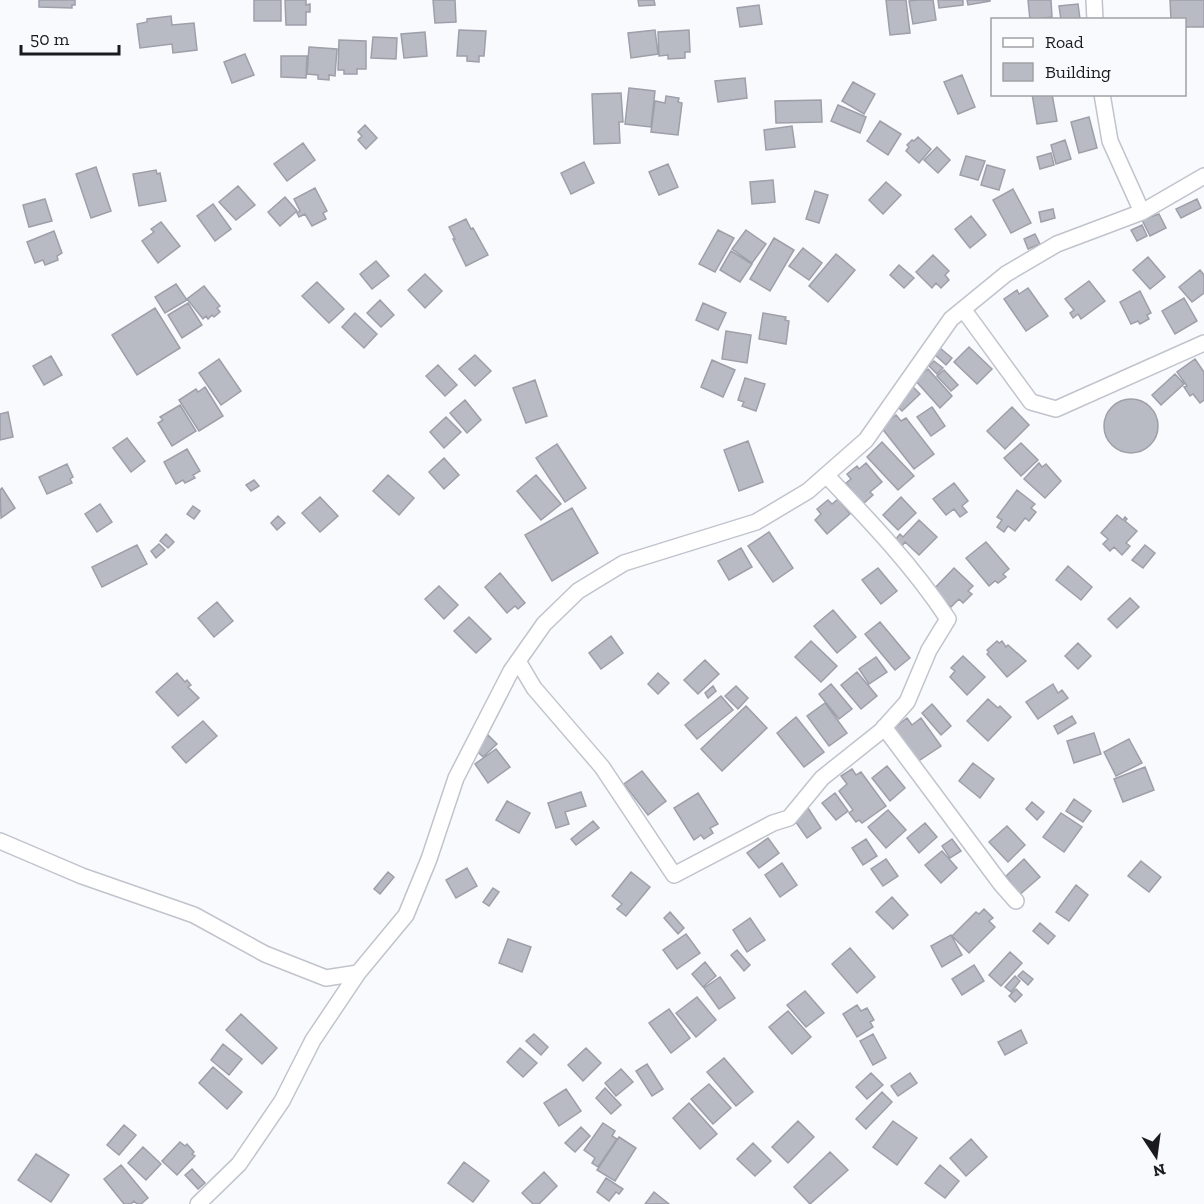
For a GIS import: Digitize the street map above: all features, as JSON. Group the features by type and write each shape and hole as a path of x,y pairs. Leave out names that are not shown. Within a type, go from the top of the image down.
{"street":[{"path":"1094,0 1095,18"},
{"path":"1102,96 1110,141 1142,212"},
{"path":"198,1204 239,1164 282,1101 313,1040 358,973 406,915 429,859 456,778 518,661 544,624 578,591 624,563 756,522 807,491 866,440 951,319 1006,274 1057,244 1142,212 1204,177"},
{"path":"963,309 1031,402 1056,409 1204,344"},
{"path":"518,661 534,688 602,767 674,874 789,818 822,778 884,727 906,702 929,650 948,619 925,584 826,475"},
{"path":"884,727 1016,902"},
{"path":"0,841 82,876 194,915 265,954 326,978 358,973"}],"building":[{"path":"39,0 75,0 75,5 72,5 72,8 39,7"},
{"path":"254,0 281,0 281,21 254,21"},
{"path":"285,0 306,0 306,5 310,4 310,12 306,12 306,25 286,25"},
{"path":"433,0 455,0 456,22 435,23"},
{"path":"638,0 654,0 655,5 639,6"},
{"path":"886,0 906,0 910,33 890,35"},
{"path":"933,0 936,20 913,24 909,1"},
{"path":"938,0 963,0 963,5 939,8"},
{"path":"967,0 990,0 990,1 968,5"},
{"path":"1028,0 1051,0 1052,17 1030,18"},
{"path":"1170,0 1204,0 1204,27 1186,27 1186,18 1171,18"},
{"path":"1078,4 1080,18 1061,18 1059,6"},
{"path":"759,5 762,24 740,27 737,8"},
{"path":"171,16 172,25 194,23 197,50 173,53 172,44 140,48 137,24 147,22 147,19"},
{"path":"459,30 486,31 484,56 479,56 479,62 467,61 467,56 457,56"},
{"path":"655,30 658,54 631,58 628,33"},
{"path":"689,30 690,52 685,52 685,58 668,59 668,55 659,56 658,32"},
{"path":"425,32 427,56 404,58 401,34"},
{"path":"373,37 397,38 396,59 371,58"},
{"path":"339,40 366,41 366,69 357,69 357,74 344,74 344,70 338,70"},
{"path":"309,47 337,49 335,76 329,75 329,80 318,79 318,75 307,74"},
{"path":"245,54 254,75 232,83 224,62"},
{"path":"281,56 307,56 306,78 281,77"},
{"path":"962,75 975,107 958,114 944,82"},
{"path":"745,78 747,98 718,102 715,81"},
{"path":"853,82 875,94 864,114 842,101"},
{"path":"629,88 655,91 651,127 625,124"},
{"path":"621,93 623,122 619,122 620,143 594,144 592,94"},
{"path":"666,96 679,98 678,102 682,103 678,135 651,132 655,101 665,103"},
{"path":"1032,96 1052,96 1057,121 1037,124"},
{"path":"821,100 822,122 776,123 775,101"},
{"path":"838,105 866,117 860,133 831,121"},
{"path":"1089,117 1097,148 1079,153 1071,122"},
{"path":"880,121 901,134 888,155 867,141"},
{"path":"365,125 377,138 366,149 358,140 362,136 358,132"},
{"path":"792,126 795,147 766,150 764,130"},
{"path":"918,137 931,149 919,163 906,151 909,147 907,145"},
{"path":"1065,140 1071,159 1056,164 1051,145"},
{"path":"303,143 315,160 287,181 274,164"},
{"path":"937,147 950,160 938,173 924,160"},
{"path":"1051,153 1054,165 1040,169 1037,157"},
{"path":"966,156 985,161 978,180 960,175"},
{"path":"584,162 594,183 571,194 561,173"},
{"path":"668,164 678,187 659,195 649,172"},
{"path":"987,165 1005,170 999,190 981,185"},
{"path":"96,167 111,211 91,218 76,174"},
{"path":"156,170 157,174 160,173 166,201 139,206 133,174"},
{"path":"773,180 775,202 752,204 750,182"},
{"path":"886,182 901,195 883,214 869,200"},
{"path":"238,186 255,205 236,220 219,202"},
{"path":"315,188 327,211 323,213 326,219 312,226 305,214 299,217 297,213 300,211 294,199"},
{"path":"1013,189 1031,223 1011,233 993,200"},
{"path":"815,191 828,195 819,223 806,219"},
{"path":"285,197 297,211 280,226 268,212"},
{"path":"45,199 52,221 29,227 23,205"},
{"path":"1197,199 1201,208 1181,218 1176,209"},
{"path":"213,204 231,229 215,241 197,216"},
{"path":"1053,209 1055,218 1041,222 1039,212"},
{"path":"1159,214 1166,228 1150,236 1142,220"},
{"path":"971,216 986,235 970,248 955,229"},
{"path":"466,219 488,255 466,266 449,227"},
{"path":"161,222 180,246 158,263 142,241 154,232 151,229"},
{"path":"1142,225 1147,236 1137,241 1131,230"},
{"path":"718,230 734,238 715,272 699,264"},
{"path":"746,230 766,244 752,263 732,249"},
{"path":"54,231 62,253 57,256 58,260 45,265 43,260 35,263 27,242"},
{"path":"1035,234 1040,244 1028,249 1024,239"},
{"path":"774,238 794,250 770,291 750,279"},
{"path":"803,248 822,263 809,280 789,266"},
{"path":"731,251 752,264 740,282 720,270"},
{"path":"836,254 855,270 828,302 809,286"},
{"path":"933,255 949,271 945,275 949,280 941,288 936,283 932,288 916,272"},
{"path":"1148,257 1165,277 1150,289 1133,270"},
{"path":"376,261 389,276 372,289 360,274"},
{"path":"899,265 914,278 904,288 890,275"},
{"path":"1200,270 1204,275 1204,293 1192,302 1179,287"},
{"path":"425,274 442,291 425,308 408,290"},
{"path":"1089,281 1105,301 1081,319 1078,314 1073,318 1070,313 1074,310 1065,299"},
{"path":"317,282 344,309 329,323 302,296"},
{"path":"176,284 187,300 165,313 155,297"},
{"path":"204,286 220,306 217,308 220,312 208,319 206,316 203,319 187,299"},
{"path":"1028,288 1048,316 1026,331 1004,299 1017,290 1019,294"},
{"path":"1140,291 1151,313 1147,315 1149,319 1140,324 1138,321 1131,324 1120,302"},
{"path":"1184,298 1197,321 1175,334 1162,311"},
{"path":"380,300 394,315 381,327 367,313"},
{"path":"188,303 202,325 182,338 168,315"},
{"path":"703,303 726,313 718,330 696,320"},
{"path":"155,308 180,348 137,375 112,335"},
{"path":"355,313 377,334 364,348 342,327"},
{"path":"763,313 786,317 785,320 789,321 786,344 759,339"},
{"path":"726,331 751,335 747,363 722,359"},
{"path":"969,347 992,369 977,384 954,362"},
{"path":"940,348 952,358 946,365 934,354"},
{"path":"475,355 491,371 475,386 459,369"},
{"path":"51,356 62,375 44,385 33,366"},
{"path":"219,359 241,391 221,405 199,373"},
{"path":"1195,359 1204,372 1204,400 1200,403 1193,394 1190,396 1184,387 1187,386 1177,372"},
{"path":"712,360 735,370 723,397 701,387"},
{"path":"934,361 943,368 937,374 929,366"},
{"path":"438,365 457,385 445,396 426,376"},
{"path":"928,369 952,396 940,408 915,380"},
{"path":"944,370 958,385 951,391 937,376"},
{"path":"1175,374 1184,384 1161,405 1152,395"},
{"path":"745,378 765,384 756,411 742,406 744,402 738,400"},
{"path":"535,380 547,416 526,423 513,388"},
{"path":"912,386 920,394 902,411 895,404"},
{"path":"205,387 223,416 199,431 179,400 196,389 198,392"},
{"path":"1126,399 1136,399 1146,403 1154,411 1158,426 1154,441 1146,449 1136,453 1126,453 1116,449 1108,441 1104,431 1104,421 1108,411 1116,403"},
{"path":"465,400 481,420 467,433 450,413"},
{"path":"180,405 196,431 172,446 158,423 163,420 160,417"},
{"path":"932,407 945,426 931,436 917,417"},
{"path":"1012,407 1029,425 1005,449 987,431"},
{"path":"8,412 13,437 0,440 0,414"},
{"path":"896,415 901,421 906,418 934,454 914,469 881,427"},
{"path":"446,417 461,432 444,448 430,432"},
{"path":"127,438 145,461 131,472 113,448"},
{"path":"748,441 763,482 739,491 724,450"},
{"path":"882,442 914,476 898,490 867,457"},
{"path":"1021,443 1038,460 1021,476 1004,458"},
{"path":"557,444 586,488 565,502 536,458"},
{"path":"187,449 200,471 193,475 195,478 176,484 164,462"},
{"path":"444,458 459,475 444,489 429,472"},
{"path":"866,463 882,482 870,492 873,495 863,504 846,483 851,479 847,474 857,466 859,469"},
{"path":"1039,463 1042,467 1046,464 1061,481 1045,498 1024,479"},
{"path":"67,464 73,477 70,479 72,483 47,494 39,477"},
{"path":"388,475 414,498 399,515 373,491"},
{"path":"536,475 561,504 541,520 517,491"},
{"path":"254,480 259,486 251,491 246,485"},
{"path":"954,483 968,501 962,506 967,512 960,517 954,509 946,515 933,499"},
{"path":"2,488 15,508 1,518 0,490"},
{"path":"1017,490 1035,504 1031,508 1036,512 1029,521 1025,518 1015,531 1008,526 1004,532 997,527 1002,520 997,517"},
{"path":"320,497 338,516 320,532 302,513"},
{"path":"901,497 916,513 898,530 883,515"},
{"path":"838,499 850,514 827,534 815,520 821,514 817,509 828,500 832,504"},
{"path":"100,504 112,522 97,532 85,514"},
{"path":"193,506 200,511 194,519 187,514"},
{"path":"572,508 598,553 552,581 525,535"},
{"path":"1117,515 1123,520 1125,517 1127,519 1125,521 1137,531 1126,543 1130,546 1122,555 1114,547 1110,551 1103,544 1108,539 1101,533"},
{"path":"278,516 285,523 277,530 271,523"},
{"path":"919,520 937,537 919,555 905,542 902,546 895,540 900,534 903,537"},
{"path":"769,532 793,568 773,582 748,546"},
{"path":"166,534 174,542 168,548 160,541"},
{"path":"986,542 1009,569 1003,574 1006,577 989,586 966,558"},
{"path":"159,544 165,550 156,558 151,551"},
{"path":"137,545 147,564 102,587 92,567"},
{"path":"1145,545 1155,553 1143,568 1132,560"},
{"path":"741,548 752,567 729,580 718,561"},
{"path":"1068,566 1092,587 1081,600 1056,580"},
{"path":"878,568 897,591 881,604 862,580"},
{"path":"954,568 973,586 968,591 972,594 963,603 959,599 951,607 933,590"},
{"path":"500,573 525,603 518,609 515,606 507,613 485,587"},
{"path":"439,586 458,605 444,619 425,599"},
{"path":"1130,598 1139,607 1117,628 1108,619"},
{"path":"217,602 233,621 214,637 198,618"},
{"path":"833,610 856,637 837,653 814,626"},
{"path":"469,617 491,639 476,653 454,631"},
{"path":"880,622 910,658 895,670 865,634"},
{"path":"611,636 623,653 601,669 589,653"},
{"path":"811,641 837,666 821,682 795,657"},
{"path":"997,641 999,643 1002,641 1006,647 1008,645 1026,661 1007,677 987,654 989,652 987,650"},
{"path":"1078,643 1091,656 1078,669 1065,656"},
{"path":"963,656 985,677 967,695 950,677 955,671 951,668"},
{"path":"876,657 887,672 869,684 859,669"},
{"path":"705,660 719,674 698,694 684,680"},
{"path":"857,672 877,696 861,709 841,685"},
{"path":"177,673 185,682 187,680 191,685 188,687 199,698 178,716 156,692"},
{"path":"658,673 669,683 658,694 648,684"},
{"path":"831,684 852,709 839,719 819,694"},
{"path":"1053,684 1058,693 1062,690 1068,698 1038,719 1026,702"},
{"path":"713,686 716,691 708,698 705,693"},
{"path":"736,686 748,698 738,709 725,696"},
{"path":"721,696 733,710 697,739 685,725"},
{"path":"988,699 998,708 1000,706 1011,717 988,741 967,721"},
{"path":"825,703 847,733 829,746 807,716"},
{"path":"932,704 951,726 941,735 922,713"},
{"path":"746,706 767,728 722,771 701,749"},
{"path":"1072,716 1076,723 1058,734 1054,726"},
{"path":"796,717 824,752 804,767 777,733"},
{"path":"907,718 912,725 921,718 941,746 917,762 894,728"},
{"path":"203,721 217,736 186,763 172,747"},
{"path":"1094,733 1101,754 1074,763 1067,741"},
{"path":"488,735 497,744 483,757 474,748"},
{"path":"1129,739 1142,763 1116,776 1104,752"},
{"path":"496,749 510,767 488,783 475,764"},
{"path":"973,763 994,779 980,798 959,781"},
{"path":"887,766 905,788 890,801 872,778"},
{"path":"1145,767 1154,790 1123,802 1114,779"},
{"path":"852,769 856,775 861,772 886,806 862,823 859,820 856,822 849,813 853,810 839,791 847,784 841,776"},
{"path":"642,771 666,801 648,815 624,784"},
{"path":"581,792 586,806 565,812 569,824 556,828 548,803"},
{"path":"698,793 718,824 710,828 713,833 704,839 701,835 694,840 674,808"},
{"path":"835,793 848,811 836,820 822,803"},
{"path":"1074,799 1091,811 1083,822 1066,811"},
{"path":"507,801 530,813 519,833 496,820"},
{"path":"1032,802 1044,812 1037,820 1026,809"},
{"path":"808,808 821,828 807,838 793,818"},
{"path":"888,810 906,830 886,848 868,827"},
{"path":"1061,813 1082,827 1064,852 1043,837"},
{"path":"593,821 599,828 576,845 571,839"},
{"path":"925,823 937,837 919,853 907,838"},
{"path":"1007,826 1025,845 1008,862 989,842"},
{"path":"768,838 779,853 759,868 747,853"},
{"path":"866,839 877,856 863,865 852,848"},
{"path":"952,839 961,851 950,858 942,846"},
{"path":"942,851 957,868 941,883 925,865"},
{"path":"886,859 898,876 883,886 871,869"},
{"path":"1024,859 1040,877 1018,896 1010,887 1013,885 1006,876"},
{"path":"1141,861 1161,877 1149,892 1128,876"},
{"path":"782,863 797,885 780,897 765,875"},
{"path":"467,868 477,886 456,898 446,880"},
{"path":"388,872 394,877 380,894 374,889"},
{"path":"631,872 650,887 626,916 617,909 622,904 612,896"},
{"path":"1076,885 1088,895 1069,921 1056,912"},
{"path":"493,888 499,892 489,906 483,902"},
{"path":"892,897 908,915 893,929 876,912"},
{"path":"984,909 993,918 989,921 995,927 969,953 952,936 976,912 979,914"},
{"path":"670,912 684,928 678,934 664,918"},
{"path":"750,918 765,940 747,952 733,930"},
{"path":"1040,923 1055,936 1048,944 1033,931"},
{"path":"686,934 700,953 677,969 663,950"},
{"path":"951,935 962,955 942,967 931,946"},
{"path":"508,939 531,947 522,972 499,963"},
{"path":"850,948 875,977 857,993 832,964"},
{"path":"737,950 750,965 744,971 731,955"},
{"path":"1010,952 1022,963 1001,986 989,975"},
{"path":"705,962 716,976 703,987 692,974"},
{"path":"974,965 984,981 962,995 952,979"},
{"path":"1023,971 1033,979 1028,985 1018,976"},
{"path":"1015,976 1020,981 1011,992 1005,987"},
{"path":"720,977 735,998 719,1009 704,988"},
{"path":"1016,989 1022,995 1015,1002 1009,996"},
{"path":"805,991 824,1013 806,1027 787,1005"},
{"path":"697,997 716,1020 696,1037 676,1013"},
{"path":"857,1005 861,1011 867,1008 874,1020 870,1022 873,1027 857,1037 843,1014"},
{"path":"669,1009 690,1038 671,1053 649,1023"},
{"path":"788,1011 811,1037 792,1054 769,1027"},
{"path":"241,1014 277,1048 262,1064 226,1030"},
{"path":"1021,1030 1027,1043 1005,1055 998,1042"},
{"path":"534,1034 548,1047 541,1055 526,1041"},
{"path":"873,1034 886,1058 873,1065 860,1041"},
{"path":"223,1044 242,1059 229,1075 211,1060"},
{"path":"520,1048 537,1063 523,1077 507,1062"},
{"path":"586,1048 601,1063 583,1081 568,1065"},
{"path":"724,1058 753,1092 736,1106 707,1072"},
{"path":"647,1064 663,1089 652,1096 636,1071"},
{"path":"213,1067 242,1092 227,1109 199,1083"},
{"path":"621,1069 633,1082 616,1096 605,1083"},
{"path":"871,1073 883,1085 867,1099 856,1087"},
{"path":"910,1073 917,1083 898,1096 891,1086"},
{"path":"709,1084 731,1108 713,1124 691,1099"},
{"path":"605,1088 621,1105 611,1114 596,1098"},
{"path":"566,1089 581,1111 559,1126 544,1103"},
{"path":"882,1092 892,1102 866,1129 856,1119"},
{"path":"689,1103 717,1134 700,1149 673,1118"},
{"path":"798,1121 814,1137 788,1163 772,1147"},
{"path":"893,1121 917,1138 897,1165 873,1147"},
{"path":"603,1123 615,1131 612,1136 617,1139 598,1167 592,1163 595,1158 584,1150"},
{"path":"124,1125 136,1135 119,1155 107,1145"},
{"path":"581,1127 590,1136 575,1152 565,1143"},
{"path":"619,1137 636,1148 615,1181 597,1170"},
{"path":"971,1139 987,1157 966,1176 950,1158"},
{"path":"180,1142 185,1146 187,1144 195,1156 177,1175 162,1161"},
{"path":"753,1143 771,1161 755,1176 737,1159"},
{"path":"143,1147 161,1164 146,1180 128,1163"},
{"path":"830,1152 848,1170 810,1204 794,1187"},
{"path":"36,1154 69,1175 51,1202 18,1180"},
{"path":"464,1162 489,1181 473,1202 448,1183"},
{"path":"121,1165 148,1198 141,1204 134,1201 131,1204 124,1204 104,1179"},
{"path":"940,1165 959,1181 945,1198 925,1183"},
{"path":"192,1169 205,1183 198,1189 185,1175"},
{"path":"544,1172 557,1186 539,1204 533,1204 522,1193"},
{"path":"606,1178 623,1189 619,1194 616,1192 609,1201 597,1192"},
{"path":"654,1192 669,1204 645,1204"}]}
